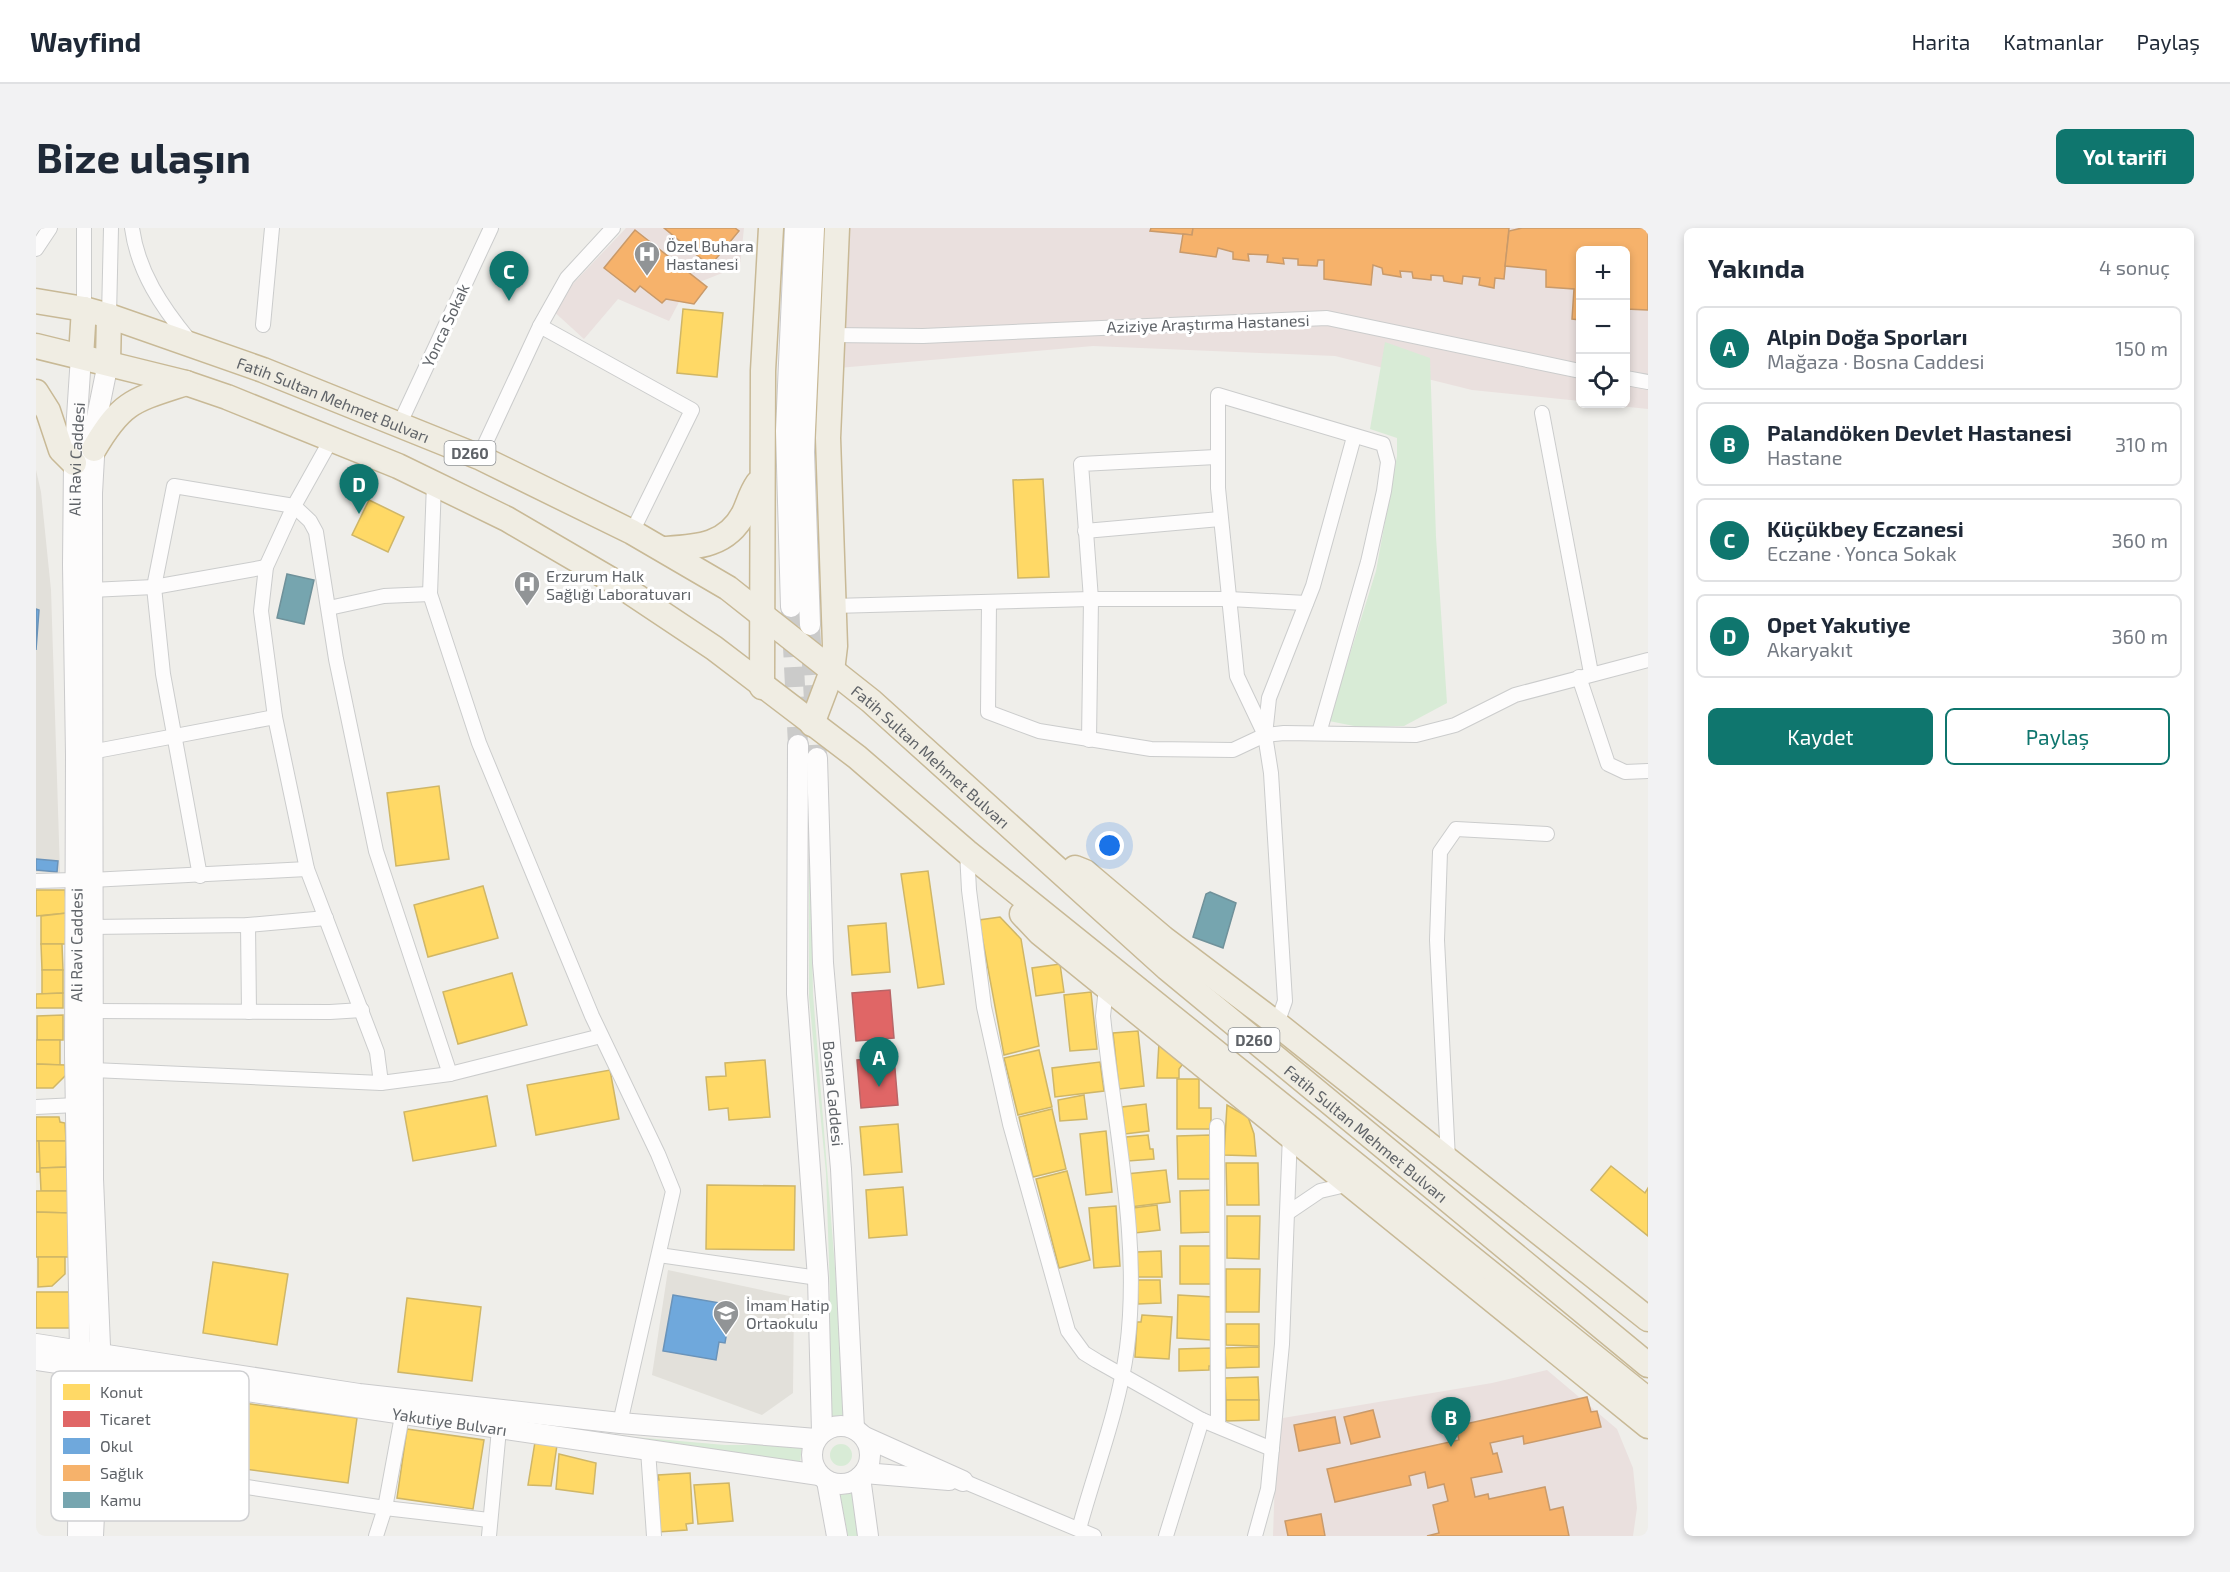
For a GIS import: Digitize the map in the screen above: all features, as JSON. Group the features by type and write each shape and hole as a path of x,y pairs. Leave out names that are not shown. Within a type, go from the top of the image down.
{"highway":[{"path":"762,687 762,371 771,228"},
{"path":"812,724 832,671 835,646 828,485 831,335 837,228"},
{"name":"D260","path":"36,301 108,316"},
{"path":"76,308 81,356"},
{"path":"108,316 108,363"},
{"name":"Fatih Sultan Mehmet Bulvarı","path":"108,316 400,423 479,457 632,532 728,588 894,722 1167,968 1648,1365"},
{"name":"D260","path":"36,346 108,363"},
{"name":"Fatih Sultan Mehmet Bulvarı","path":"108,363 186,383 332,438 434,483 507,519 615,582 714,648 762,687 857,757 970,855 1647,1420"},
{"path":"36,392 48,411 61,450 84,456 125,406 186,383"},
{"path":"664,549 699,547 726,536 736,527 751,494 761,479"},
{"path":"1039,851 1085,872 1163,938 1277,1024 1648,1319"},
{"path":"970,855 1000,892 1040,933 1647,1420"}],"main road":[{"path":"791,607 786,431 795,228"},
{"path":"810,625 804,452 814,228"},
{"name":"Ali Ravi Caddesi","path":"81,356 91,590 91,752 82,880 91,927 95,1270 100,1371"},
{"name":"Ali Ravi Caddesi","path":"80,1371 76,1105 82,880 84,456 108,363"},
{"path":"798,745 797,994 818,1278 819,1436 811,1458 823,1478 837,1536"},
{"name":"Bosna Caddesi","path":"818,758 823,963 841,1169 859,1433"},
{"path":"36,1344 80,1359"},
{"path":"36,1360 80,1359"},
{"name":"Yakutiye Bulvarı","path":"80,1359 173,1371"},
{"name":"Yakutiye Bulvarı","path":"100,1362 143,1371"},
{"name":"Yakutiye Bulvarı","path":"249,1380 620,1423 819,1436"},
{"name":"Yakutiye Bulvarı","path":"249,1393 648,1450 823,1478"},
{"path":"819,1436 837,1426 859,1433 963,1481"},
{"path":"859,1433 870,1456 862,1475 868,1536"},
{"path":"823,1478 845,1484 862,1475 963,1481"},
{"name":"Ali Ravi Caddesi","path":"78,1521 78,1536"},
{"name":"Ali Ravi Caddesi","path":"93,1536 94,1521"}],"street":[{"path":"36,249 50,228"},
{"path":"76,308 84,228"},
{"path":"108,316 111,228"},
{"path":"132,228 138,256 153,292 194,346"},
{"path":"263,325 272,228"},
{"name":"Yonca Sokak","path":"400,423 486,230"},
{"path":"479,457 540,326 567,278 605,231"},
{"name":"Aziziye Araştırma Hastanesi","path":"831,335 922,336 1327,318 1576,370"},
{"path":"540,326 692,410 632,532"},
{"path":"1630,379 1648,382"},
{"path":"1265,735 1236,676 1216,457 1218,395 1383,444 1388,462 1368,562 1318,733"},
{"path":"1542,413 1585,675 1608,764 1625,772 1648,771"},
{"path":"1277,1024 1285,1001 1271,773 1265,735 1269,698 1306,603 1354,437"},
{"path":"332,438 294,506 266,567 261,611 275,717 307,869 377,1052 381,1083"},
{"path":"1089,740 1091,599 1081,464 1216,457"},
{"path":"434,483 430,594 479,743 601,1035 658,1154 673,1191 620,1423"},
{"path":"200,876 163,674 154,587 174,486 294,506 310,521 316,532 336,659 376,851 450,1074"},
{"path":"1085,531 1220,519"},
{"path":"91,590 154,587 266,567"},
{"path":"329,608 384,597 430,594"},
{"path":"833,606 1091,599 1229,599 1306,603"},
{"path":"988,602 988,712 1039,731 1151,749 1218,752 1248,745 1265,735 1318,733 1416,735 1455,725 1515,695 1648,660"},
{"path":"91,752 175,738 275,717"},
{"path":"1448,1159 1437,940 1440,852 1456,829 1547,834"},
{"path":"970,855 969,890 984,1007 1038,1232 1068,1332 1084,1353 1123,1373 1202,1420 1272,1449"},
{"path":"36,880 200,876 307,869"},
{"path":"91,927 248,925 326,918"},
{"path":"248,925 249,1012"},
{"path":"1079,1529 1123,1373 1129,1322 1131,1268 1102,1016 1106,988"},
{"path":"92,1011 362,1010"},
{"path":"93,1070 381,1083 450,1074 601,1035"},
{"path":"36,1107 76,1105"},
{"path":"1217,1126 1218,1426"},
{"path":"1255,1536 1268,1489 1272,1449 1289,1212 1290,1134"},
{"path":"1289,1212 1320,1191 1350,1184"},
{"path":"659,1255 818,1278"},
{"path":"376,1536 385,1508 402,1416"},
{"path":"1166,1536 1202,1420"},
{"path":"489,1536 499,1429"},
{"path":"648,1450 654,1536"},
{"path":"963,1481 1094,1536"},
{"path":"249,1486 385,1508 489,1520"}],"shaded area":[{"name":"Özel Buhara Hastanesi","path":"626,228 744,228 740,266 687,287 669,321 618,299 584,339 550,308"},
{"path":"849,228 1648,228 1648,409 1630,407 1630,246 1576,246 1576,401 1472,390 1335,356 1093,346 838,368"},
{"path":"36,470 41,492 51,590 60,873 36,872"},
{"name":"İmam Hatip Ortaokulu","path":"668,1270 794,1297 793,1393 762,1415 652,1375"},
{"path":"1547,1370 1617,1429 1633,1468 1637,1508 1633,1536 1273,1536 1277,1419 1492,1383"}],"green space":[{"path":"1385,342 1430,358 1436,537 1447,703 1404,726 1359,727 1329,721 1376,571 1397,456 1397,438 1370,429"},
{"path":"809,767 813,994 847,1417 829,1416 830,1291 826,1173 809,997"},
{"path":"249,1383 634,1437 725,1445 802,1445 800,1464"},
{"path":"837,1444 845,1444 852,1451 852,1459 845,1466 837,1466 830,1459 830,1451"},
{"path":"854,1493 859,1536 848,1536 840,1495"}],"building: Konut":[{"path":"683,309 723,313 717,377 677,373"},
{"path":"1043,479 1049,577 1018,578 1013,480"},
{"path":"369,500 404,517 388,552 352,535"},
{"path":"439,786 449,859 396,866 387,793"},
{"path":"928,871 944,984 918,988 901,874"},
{"path":"483,886 498,938 428,957 414,905"},
{"path":"36,890 65,890 67,913 36,916"},
{"path":"67,913 67,944 41,944 41,916"},
{"path":"1000,917 1021,939 1039,1046 1004,1055 979,920"},
{"path":"886,923 890,972 852,975 848,926"},
{"path":"41,944 62,944 63,970 42,970"},
{"path":"1060,964 1064,992 1036,996 1032,968"},
{"path":"42,970 63,970 63,993 42,994"},
{"path":"512,973 527,1025 458,1044 443,992"},
{"path":"1091,992 1097,1049 1070,1051 1064,995"},
{"path":"63,993 63,1008 36,1008 36,994"},
{"path":"63,1015 63,1040 37,1040 37,1016"},
{"path":"1138,1031 1144,1086 1119,1089 1113,1033"},
{"path":"36,1040 60,1040 60,1065 36,1064"},
{"path":"1159,1042 1185,1061 1179,1069 1179,1078 1157,1078"},
{"path":"1039,1050 1052,1107 1018,1115 1004,1058"},
{"path":"765,1060 770,1117 729,1120 728,1108 709,1110 706,1077 726,1076 725,1063"},
{"path":"1100,1062 1104,1091 1055,1097 1052,1068"},
{"path":"36,1064 65,1065 66,1075 53,1088 36,1088"},
{"path":"610,1070 619,1119 536,1135 527,1085"},
{"path":"1177,1079 1199,1079 1199,1108 1211,1108 1211,1129 1177,1129"},
{"path":"1084,1095 1087,1119 1060,1121 1058,1100"},
{"path":"487,1096 496,1146 413,1161 404,1112"},
{"path":"1146,1104 1149,1131 1125,1134 1122,1107"},
{"path":"1227,1105 1248,1117 1254,1134 1256,1156 1224,1155"},
{"path":"1052,1109 1066,1169 1033,1177 1019,1117"},
{"path":"36,1117 59,1117 60,1122 65,1123 66,1141 36,1141"},
{"path":"898,1124 902,1172 864,1175 860,1127"},
{"path":"1106,1131 1112,1192 1086,1195 1080,1134"},
{"path":"1148,1135 1154,1159 1128,1161 1126,1137"},
{"path":"1211,1135 1212,1179 1178,1179 1177,1136"},
{"path":"36,1141 39,1141 40,1172 36,1172"},
{"path":"39,1141 66,1141 66,1167 40,1168"},
{"path":"1226,1163 1258,1163 1259,1205 1227,1205"},
{"path":"1611,1166 1645,1193 1648,1188 1648,1236 1591,1190"},
{"path":"69,1167 69,1191 41,1191 40,1168"},
{"path":"1166,1170 1170,1202 1130,1207 1126,1174"},
{"path":"1067,1171 1090,1260 1059,1268 1036,1179"},
{"path":"707,1185 795,1186 794,1250 706,1249"},
{"path":"903,1187 907,1235 869,1238 866,1190"},
{"path":"1212,1190 1213,1232 1181,1233 1180,1191"},
{"path":"36,1191 69,1191 69,1213 36,1212"},
{"path":"1157,1205 1160,1230 1135,1233 1133,1208"},
{"path":"1116,1206 1120,1266 1094,1268 1089,1208"},
{"path":"36,1212 69,1213 71,1257 36,1257"},
{"path":"1227,1216 1260,1216 1259,1259 1227,1258"},
{"path":"1180,1246 1212,1246 1212,1284 1180,1284"},
{"path":"1161,1251 1162,1277 1138,1277 1137,1252"},
{"path":"38,1257 65,1257 65,1274 52,1286 38,1287"},
{"path":"213,1262 288,1274 277,1345 203,1333"},
{"path":"1226,1269 1260,1269 1259,1312 1226,1312"},
{"path":"1137,1280 1160,1280 1161,1303 1138,1304"},
{"path":"36,1292 71,1292 71,1328 36,1328"},
{"path":"1178,1295 1213,1297 1211,1340 1177,1338"},
{"path":"407,1298 481,1307 472,1381 398,1372"},
{"path":"1142,1315 1172,1317 1169,1359 1135,1357 1137,1322 1141,1322"},
{"path":"1226,1324 1259,1324 1259,1346 1226,1345"},
{"path":"1259,1347 1259,1367 1226,1368 1225,1348"},
{"path":"1212,1348 1212,1366 1209,1366 1209,1370 1179,1371 1179,1349"},
{"path":"1258,1377 1259,1400 1226,1400 1225,1378"},
{"path":"1226,1400 1259,1400 1259,1420 1226,1421"},
{"path":"249,1404 357,1418 348,1483 249,1470"},
{"path":"407,1429 484,1440 473,1509 397,1498"},
{"path":"535,1442 557,1445 551,1486 528,1485"},
{"path":"559,1454 596,1463 593,1494 556,1489"},
{"path":"690,1473 693,1523 686,1524 687,1530 658,1532 652,1480 659,1480 658,1475"},
{"path":"729,1483 733,1521 698,1524 694,1485"}],"building: Ticaret":[{"path":"890,990 894,1038 856,1041 852,993"},
{"path":"894,1057 898,1105 861,1108 857,1060"}],"building: Okul":[{"path":"36,609 39,610 36,650"},
{"path":"36,859 58,861 57,872 36,870"},
{"path":"673,1295 726,1304 723,1324 728,1325 725,1343 719,1342 716,1360 663,1351"}],"building: Sağlık":[{"path":"664,228 735,228 739,231 710,266"},
{"path":"1151,228 1193,228 1192,235 1150,231"},
{"path":"1193,228 1509,228 1504,279 1495,278 1494,288 1479,285 1480,278 1463,276 1462,284 1444,281 1443,276 1431,275 1431,280 1413,278 1412,272 1400,271 1401,277 1383,274 1382,268 1373,265 1371,285 1324,279 1324,260 1318,260 1317,266 1298,265 1298,259 1283,258 1284,264 1267,262 1268,255 1248,254 1249,261 1233,259 1233,252 1218,248 1216,257 1180,252 1183,234 1192,235"},
{"path":"1522,228 1648,228 1648,310 1630,309 1630,246 1576,246 1576,320 1572,319 1574,289 1546,287 1546,270 1505,266 1509,231"},
{"path":"635,230 707,287 694,304 666,299 662,303 640,286 635,292 604,268"},
{"path":"1587,1397 1591,1412 1597,1411 1601,1427 1524,1444 1523,1436 1490,1443 1493,1454 1497,1453 1502,1472 1471,1478 1475,1497 1488,1494 1489,1499 1545,1487 1550,1510 1563,1507 1569,1536 1427,1536 1439,1533 1433,1505 1448,1501 1444,1484 1428,1488 1425,1472 1409,1476 1411,1485 1335,1502 1327,1469 1459,1440 1456,1426"},
{"path":"1373,1410 1380,1437 1351,1444 1344,1417"},
{"path":"1335,1417 1340,1443 1299,1451 1294,1425"},
{"path":"1321,1514 1325,1536 1288,1536 1285,1521"}],"building: Kamu":[{"path":"287,574 314,580 304,624 277,618"},
{"path":"1210,892 1236,903 1223,948 1193,937 1206,894"}],"tunnel":[{"path":"791,607 798,745"},
{"path":"810,625 817,758"}],"place":[{"name":"Özel Buhara Hastanesi","path":"647,277"},
{"name":"Küçükbey Eczanesi","path":"509,301"},
{"name":"Opet Yakutiye","path":"359,514"},
{"name":"Erzurum Halk Sağlığı Laboratuvarı","path":"527,607"},
{"name":"Alpin Doğa Sporları","path":"879,1087"},
{"name":"İmam Hatip Ortaokulu","path":"726,1336"},
{"name":"Palandöken Devlet Hastanesi","path":"1451,1447"}]}
